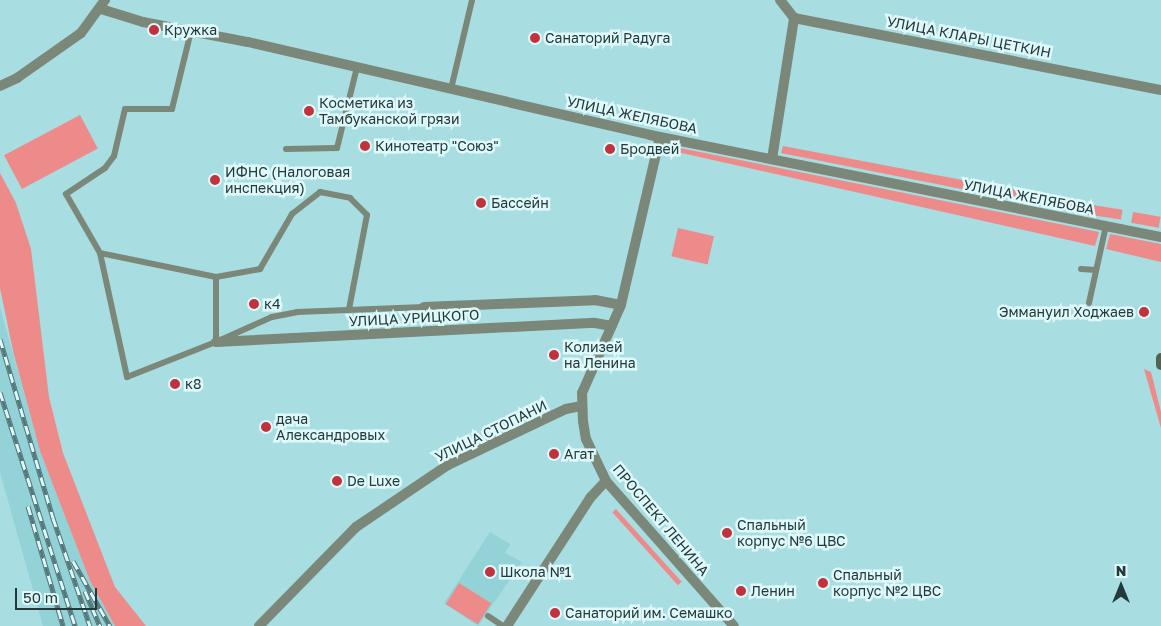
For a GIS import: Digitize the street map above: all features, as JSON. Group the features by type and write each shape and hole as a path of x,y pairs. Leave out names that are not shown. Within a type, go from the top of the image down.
{"main road":[{"path":"1161,358 1161,364"}],"street":[{"path":"772,159 794,18 780,0"},
{"name":"УЛИЦА ЖЕЛЯБОВА","path":"103,4 143,22 357,67 660,137 1161,238"},
{"path":"0,86 17,78 81,33 103,4"},
{"name":"УЛИЦА КЛАРЫ ЦЕТКИН","path":"794,18 1161,90"},
{"name":"ПРОСПЕКТ ЛЕНИНА","path":"660,137 620,304 612,326 585,381 582,406 586,439 606,482 734,626"},
{"name":"УЛИЦА УРИЦКОГО","path":"424,307 596,300 620,304"},
{"name":"УЛИЦА УРИЦКОГО","path":"216,342 585,323 612,326"},
{"name":"УЛИЦА СТОПАНИ","path":"259,626 356,527 448,464 566,409 582,406"},
{"path":"505,626 585,504 606,482"}],"lane":[{"path":"451,89 472,0"},
{"path":"190,31 172,109 125,109 114,156 105,168 66,194 100,253 127,377 216,342 272,317 349,310 424,307"},
{"path":"286,149 336,148 357,67"},
{"path":"100,253 216,277 260,269 292,214 320,192 350,198 367,215 349,310"},
{"path":"1089,303 1106,226"},
{"path":"1081,268 1096,270"},
{"path":"216,277 216,342"},
{"path":"488,616 505,626"}],"shaded area":[{"path":"80,115 98,149 22,189 4,155"},
{"path":"670,146 1099,232 1095,246 664,149"},
{"path":"783,146 1074,201 1072,211 781,153"},
{"path":"0,173 16,203 31,249 49,397 63,453 115,587 146,626 115,626 90,581 40,451 13,351 0,288"},
{"path":"1080,203 1122,210 1121,220 1078,213"},
{"path":"1133,212 1161,217 1159,228 1131,223"},
{"path":"678,228 714,236 708,265 671,256"},
{"path":"1110,234 1161,244 1161,262 1106,249"},
{"path":"0,307 40,451 90,581 115,626 43,626 0,472"},
{"path":"1144,369 1151,372 1161,412 1161,428"},
{"path":"616,509 682,582 678,585 612,512"},
{"name":"Школа №1","path":"490,532 510,544 505,553 522,562 478,626 444,603"},
{"path":"459,583 491,603 478,624 446,604"}],"railway":[{"path":"0,339 53,518 90,626"},
{"path":"0,392 75,626"},
{"path":"28,506 63,626"},
{"path":"73,561 110,626"},
{"path":"85,591 100,626"}],"place":[{"name":"Кружка","path":"154,30"},
{"name":"Cанаторий Радуга","path":"535,38"},
{"name":"Косметика из Тамбуканской грязи","path":"309,111"},
{"name":"Кинотеатр \"Союз\"","path":"365,146"},
{"name":"Бродвей","path":"610,149"},
{"name":"ИФНС (Налоговая инспекция)","path":"215,180"},
{"name":"Бассейн","path":"481,203"},
{"name":"к4","path":"254,304"},
{"name":"Эммануил Ходжаев","path":"1144,312"},
{"name":"Колизей на Ленина","path":"554,355"},
{"name":"к8","path":"175,384"},
{"name":"дача Александровых","path":"266,427"},
{"name":"Агат","path":"554,454"},
{"name":"De Luxe","path":"337,481"},
{"name":"Спальный корпус №6 ЦВС","path":"727,533"},
{"name":"Школа №1","path":"490,572"},
{"name":"Спальный корпус №2 ЦВС","path":"823,583"},
{"name":"Ленин","path":"741,591"},
{"name":"Санаторий им. Семашко","path":"555,613"}]}
